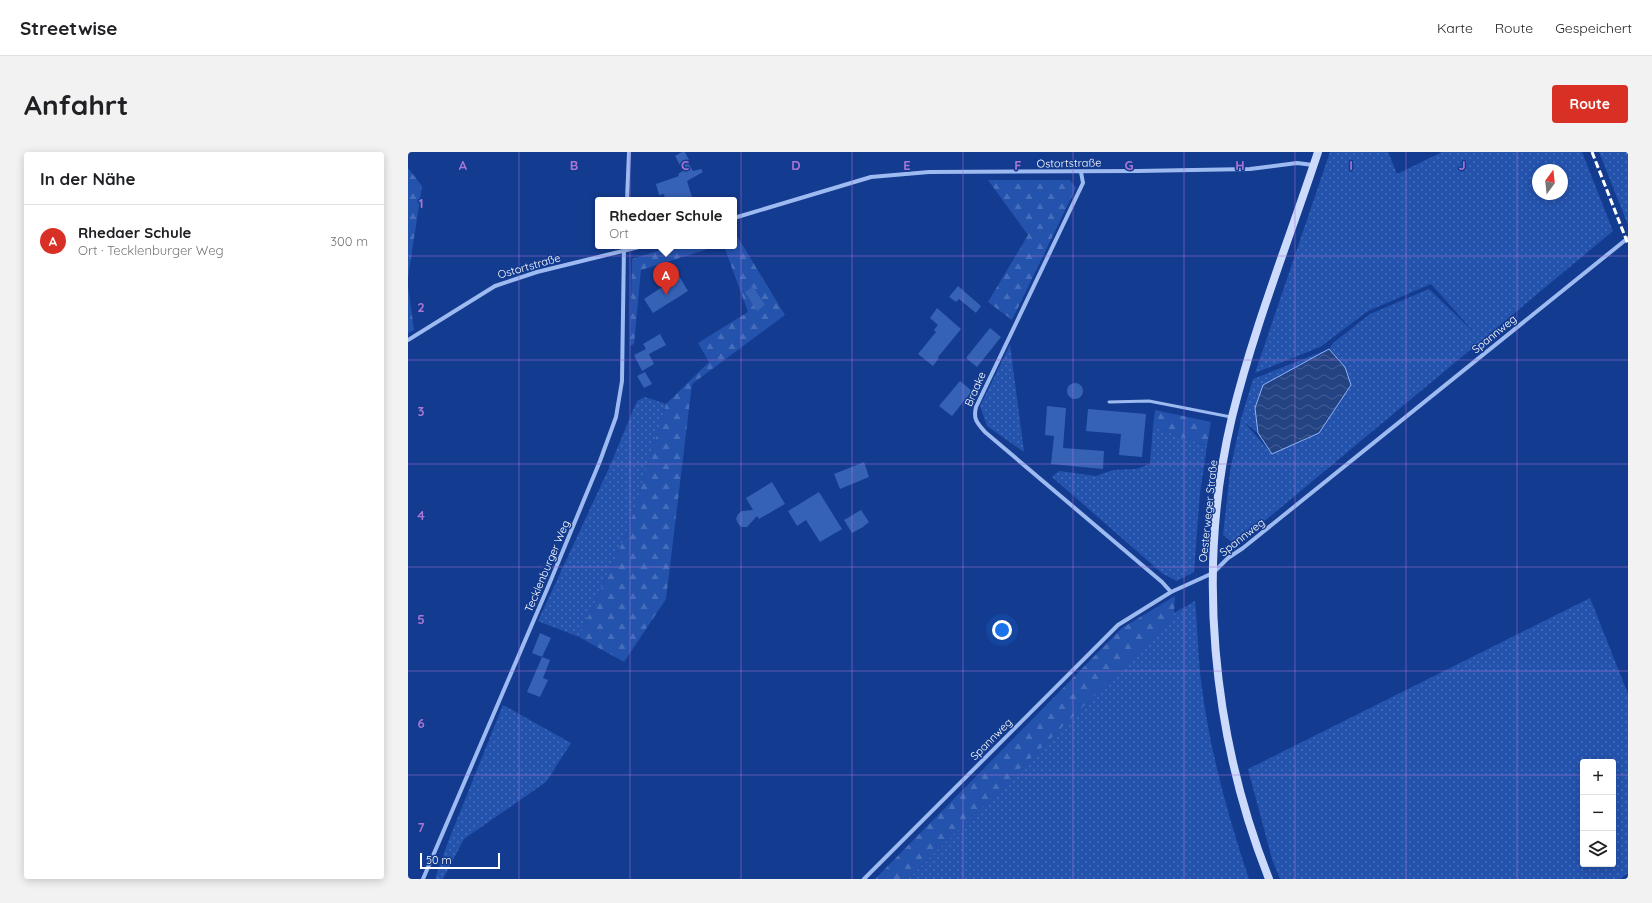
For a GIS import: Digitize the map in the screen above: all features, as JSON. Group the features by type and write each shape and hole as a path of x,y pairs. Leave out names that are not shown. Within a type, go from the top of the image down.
{"street":[{"path":"627,197 629,152"},
{"name":"Oesterweger Straße","path":"1269,879 1248,821 1226,729 1218,674 1213,573 1219,497 1232,418 1250,350 1318,152"},
{"name":"Ostortstraße","path":"737,217 870,177 929,172 1081,172 1250,169 1297,163 1313,165"},
{"name":"Braake","path":"1081,172 1082,183 974,414 977,422 985,432 1162,582 1171,592"},
{"name":"Spannweg","path":"864,879 1118,625 1171,592 1213,573 1228,558 1243,548 1628,238"},
{"name":"Ostortstraße","path":"408,340 494,286 537,272 634,249"},
{"name":"Tecklenburger Weg","path":"423,879 551,579 600,461 616,417 622,381 624,252"}],"lane":[{"path":"1109,402 1149,401 1232,418"}],"green space":[{"path":"1330,152 1388,152 1397,174 1442,152 1582,152 1613,231 1243,539 1233,543 1223,535 1230,471 1241,419 1253,379 1329,349 1333,343 1370,314 1429,289 1475,333 1431,284 1368,311 1320,347 1255,373","holes":["1255,408 1272,454 1244,422 1258,433"]},
{"path":"1599,152 1628,152 1628,225"},
{"path":"408,168 422,186 408,278"},
{"path":"988,180 1070,180 1076,188 1012,320 988,302 1028,235"},
{"path":"737,236 785,315 692,384 666,599 624,662 579,637 629,528 666,404 709,362 698,343 748,312 725,249 737,249"},
{"path":"664,249 708,249 641,270 634,344 630,346 632,259"},
{"path":"408,286 414,330 408,333"},
{"path":"1010,345 1024,452 987,426 980,406"},
{"path":"645,397 666,404 629,528 579,637 538,621 609,468 637,401"},
{"path":"1155,410 1211,422 1207,446 1153,426"},
{"path":"1153,426 1207,446 1200,493 1194,572 1177,581 1163,574 1052,477 1059,471 1096,476 1113,470 1136,469 1150,464"},
{"path":"1175,596 1174,613 1167,624 908,879 875,879 1122,628"},
{"path":"1590,598 1628,694 1628,873 1620,879 1280,879 1272,859 1248,769"},
{"path":"1195,601 1201,678 1210,738 1227,809 1249,879 908,879 1167,624 1174,613"},
{"path":"503,705 571,743 546,782 464,839 443,879 435,879 448,842"}],"water":[{"path":"1329,349 1345,367 1351,385 1319,433 1272,454 1258,433 1255,408 1263,385"}],"building":[{"path":"685,152 689,160 687,161 693,171 701,169 703,172 687,181 692,197 664,197 664,194 659,195 656,184 679,176 678,174 683,171 675,156"},
{"path":"679,276 688,291 653,313 644,299"},
{"path":"958,286 981,306 976,313 959,299 956,302 949,297"},
{"path":"753,287 765,305 757,311 745,292"},
{"path":"937,308 961,329 938,357 939,358 933,366 918,354 936,332 934,330 938,325 930,318"},
{"path":"990,328 1001,337 977,367 966,358"},
{"path":"660,334 666,345 649,354 654,364 642,371 634,355 646,349 643,344"},
{"path":"645,372 652,384 644,388 637,376"},
{"path":"960,381 972,391 952,416 939,406"},
{"path":"1072,383 1078,383 1083,388 1081,397 1078,399 1072,399 1067,394 1067,388"},
{"path":"1047,406 1066,408 1063,448 1104,451 1103,469 1051,464 1054,436 1045,435"},
{"path":"1088,409 1146,414 1142,457 1119,455 1121,434 1086,431"},
{"path":"864,462 869,477 840,489 834,474"},
{"path":"772,482 785,504 759,519 757,516 747,527 742,527 739,525 736,519 738,514 742,511 753,510 746,498"},
{"path":"819,492 842,529 820,542 806,520 797,526 788,511"},
{"path":"861,510 869,522 852,533 844,520"},
{"path":"540,633 551,638 542,657 532,653"},
{"path":"542,657 550,660 543,678 548,680 540,697 527,692"}],"railway":[{"path":"1592,152 1628,244"}],"place":[{"name":"Rhedaer Schule","path":"666,295"}]}
